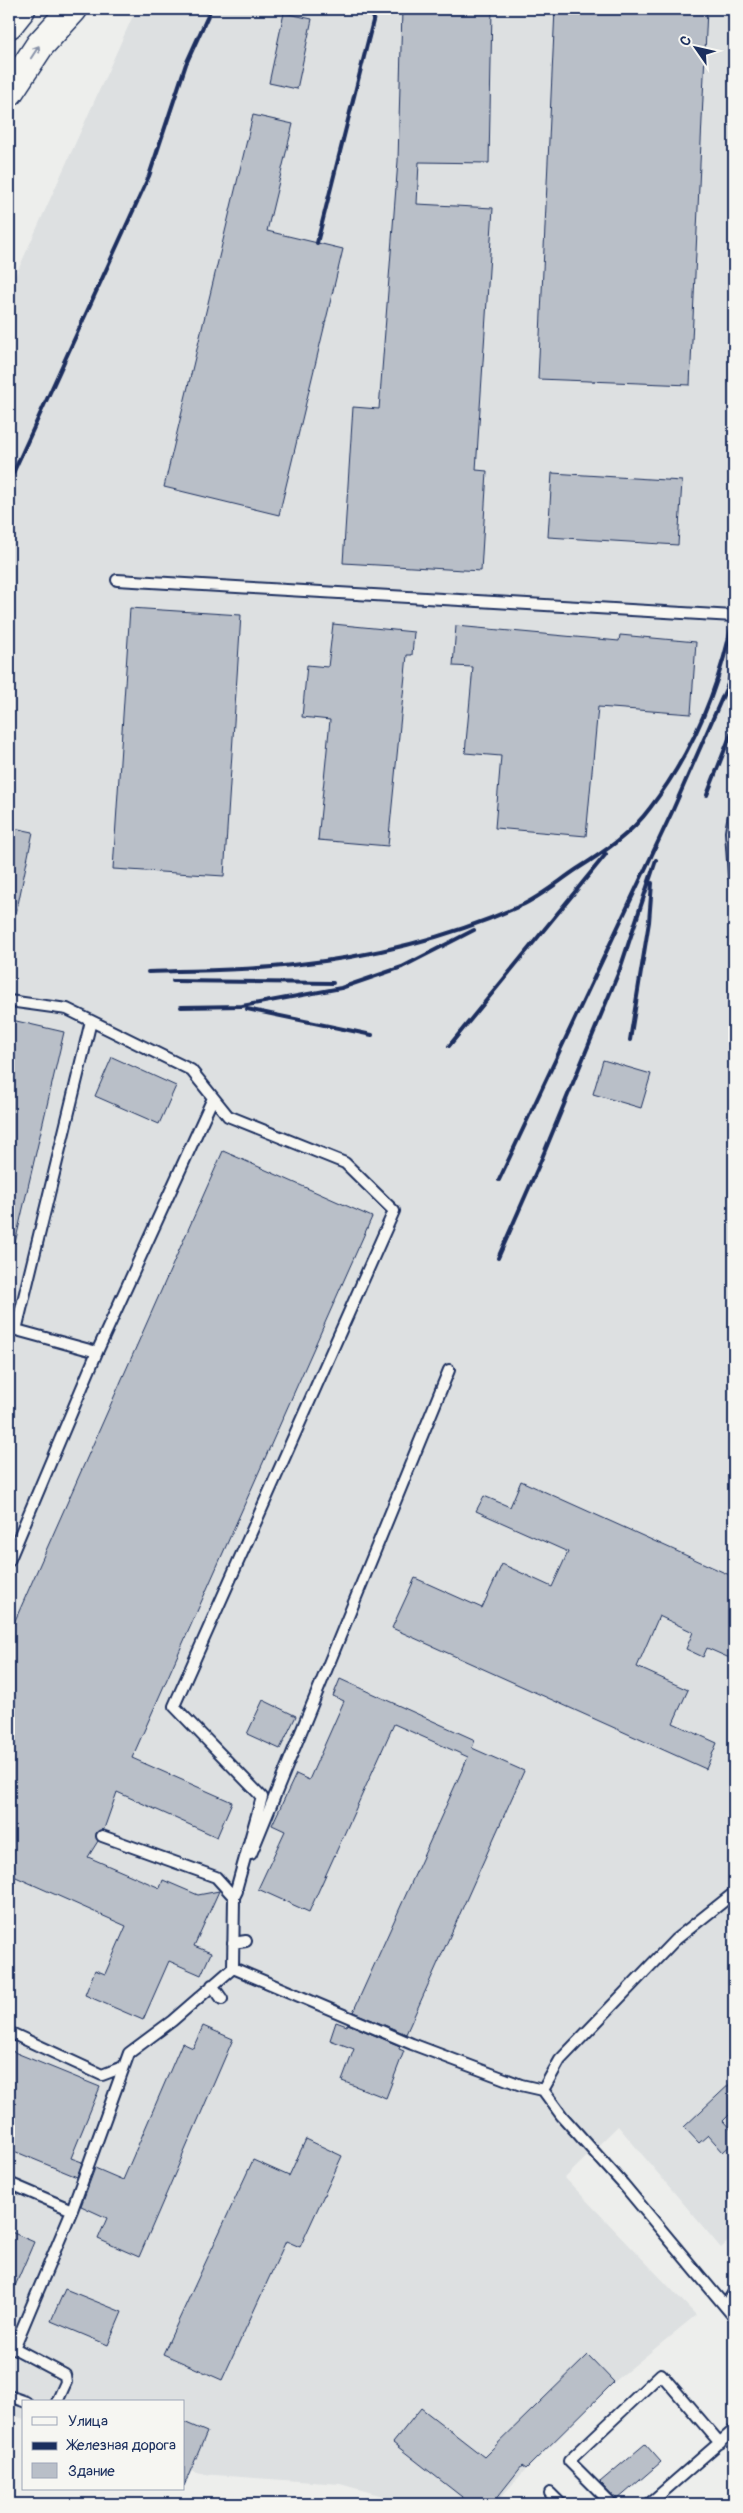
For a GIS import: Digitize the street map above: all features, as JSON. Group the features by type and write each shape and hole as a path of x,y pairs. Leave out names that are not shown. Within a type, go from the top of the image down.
{"main road":[{"path":"9,24 21,9"},
{"path":"9,92 40,45 73,9"}],"lane":[{"path":"117,580 734,616"},
{"path":"734,814 731,832 734,876"},
{"path":"9,1001 67,1009 191,1070 228,1116 345,1163 394,1211 174,1706 262,1797 234,1897 233,1968 172,2020 129,2053 122,2067 72,2210 11,2347 65,2375 66,2382 58,2400"},
{"path":"91,1021 13,1329 97,1352"},
{"path":"9,1560 97,1352 214,1098"},
{"path":"234,1897 449,1370"},
{"path":"102,1836 216,1877 234,1897"},
{"path":"544,2090 560,2060 675,1940 734,1893"},
{"path":"233,1943 246,1941"},
{"path":"233,1968 418,2047 521,2085 544,2090 562,2116 623,2184 734,2317"},
{"path":"212,1986 222,1999"},
{"path":"9,2032 102,2075 122,2067"},
{"path":"9,2183 72,2210"},
{"path":"725,2306 734,2292"},
{"path":"612,2504 569,2460 661,2374 720,2443"},
{"path":"9,2396 22,2401"},
{"path":"648,2504 734,2430"},
{"path":"550,2493 561,2504"}],"shaded area":[{"path":"136,9 734,9 734,2236 721,2248 618,2126 565,2178 696,2315 614,2382 526,2469 495,2504 412,2504 340,2484 201,2474 185,2469 185,2400 22,2400 22,2418 9,2414 9,290"}],"building":[{"path":"402,9 492,9 489,163 419,162 417,204 493,208 476,470 487,471 481,571 343,563 353,407 379,409 398,161"},
{"path":"555,9 707,9 690,385 538,379"},
{"path":"284,13 312,19 297,89 269,83"},
{"path":"253,115 293,124 267,231 343,249 279,515 164,487"},
{"path":"552,473 682,481 678,545 548,537"},
{"path":"130,608 241,615 224,876 113,869"},
{"path":"333,624 414,632 412,655 407,655 388,846 318,840 330,720 302,717 307,665 328,667"},
{"path":"456,626 619,641 620,635 696,642 691,714 598,707 586,836 495,828 501,756 465,753 473,667 453,666"},
{"path":"9,827 33,832 16,914 9,913"},
{"path":"12,1020 64,1032 15,1243 9,1242 9,1034"},
{"path":"112,1057 176,1086 159,1124 95,1096"},
{"path":"603,1060 651,1074 641,1108 593,1094"},
{"path":"223,1151 372,1217 132,1758 232,1802 217,1837 117,1792 104,1829 96,1833 98,1841 88,1857 160,1888 163,1880 198,1895 219,1891 194,1946 211,1953 201,1975 169,1961 143,2020 85,1995 95,1970 105,1974 126,1926 9,1874 9,1634"},
{"path":"521,1481 734,1577 734,1660 707,1648 703,1657 686,1649 693,1632 659,1616 637,1667 688,1690 673,1723 717,1743 706,1769 392,1628 415,1578 482,1608 502,1564 552,1587 568,1552 476,1511 484,1496 510,1507"},
{"path":"340,1679 475,1740 472,1748 524,1771 406,2034 353,2012 468,1757 394,1724 309,1912 258,1889 285,1831 272,1825 296,1774 309,1780 344,1701 333,1696"},
{"path":"263,1700 296,1716 280,1749 247,1734"},
{"path":"336,2022 347,2026 348,2024 400,2046 399,2049 404,2051 386,2098 342,2081 354,2049 330,2040"},
{"path":"203,2026 233,2039 139,2257 98,2239 107,2218 81,2206 95,2168 123,2180 182,2043 193,2048"},
{"path":"9,2050 100,2087 71,2158 82,2162 77,2177 9,2149"},
{"path":"734,2080 734,2110 723,2121 734,2133 734,2142 723,2152 708,2135 699,2143 684,2127"},
{"path":"306,2139 342,2156 300,2247 286,2241 222,2380 163,2354 253,2160 289,2176"},
{"path":"9,2231 34,2242 9,2300"},
{"path":"65,2289 122,2312 108,2345 51,2321"},
{"path":"588,2355 614,2382 526,2469 522,2466 492,2504 471,2504 393,2443 421,2408 484,2457"},
{"path":"185,2422 207,2432 185,2484"},
{"path":"645,2444 661,2462 617,2500 600,2482"}],"railway":[{"path":"9,482 149,176 186,64 211,9"},
{"path":"317,243 376,9"},
{"path":"148,972 274,967 350,957 437,937 493,917 535,898 626,834 643,817 666,786 680,764 713,692 734,615"},
{"path":"499,1180 672,812 728,684 734,658"},
{"path":"707,795 734,726"},
{"path":"449,1046 606,854"},
{"path":"498,1258 539,1165 620,969 656,860"},
{"path":"630,1040 649,922 652,883"},
{"path":"181,1007 242,1006 341,988 402,967 474,930"},
{"path":"173,981 333,983"},
{"path":"247,1009 372,1035"}]}
